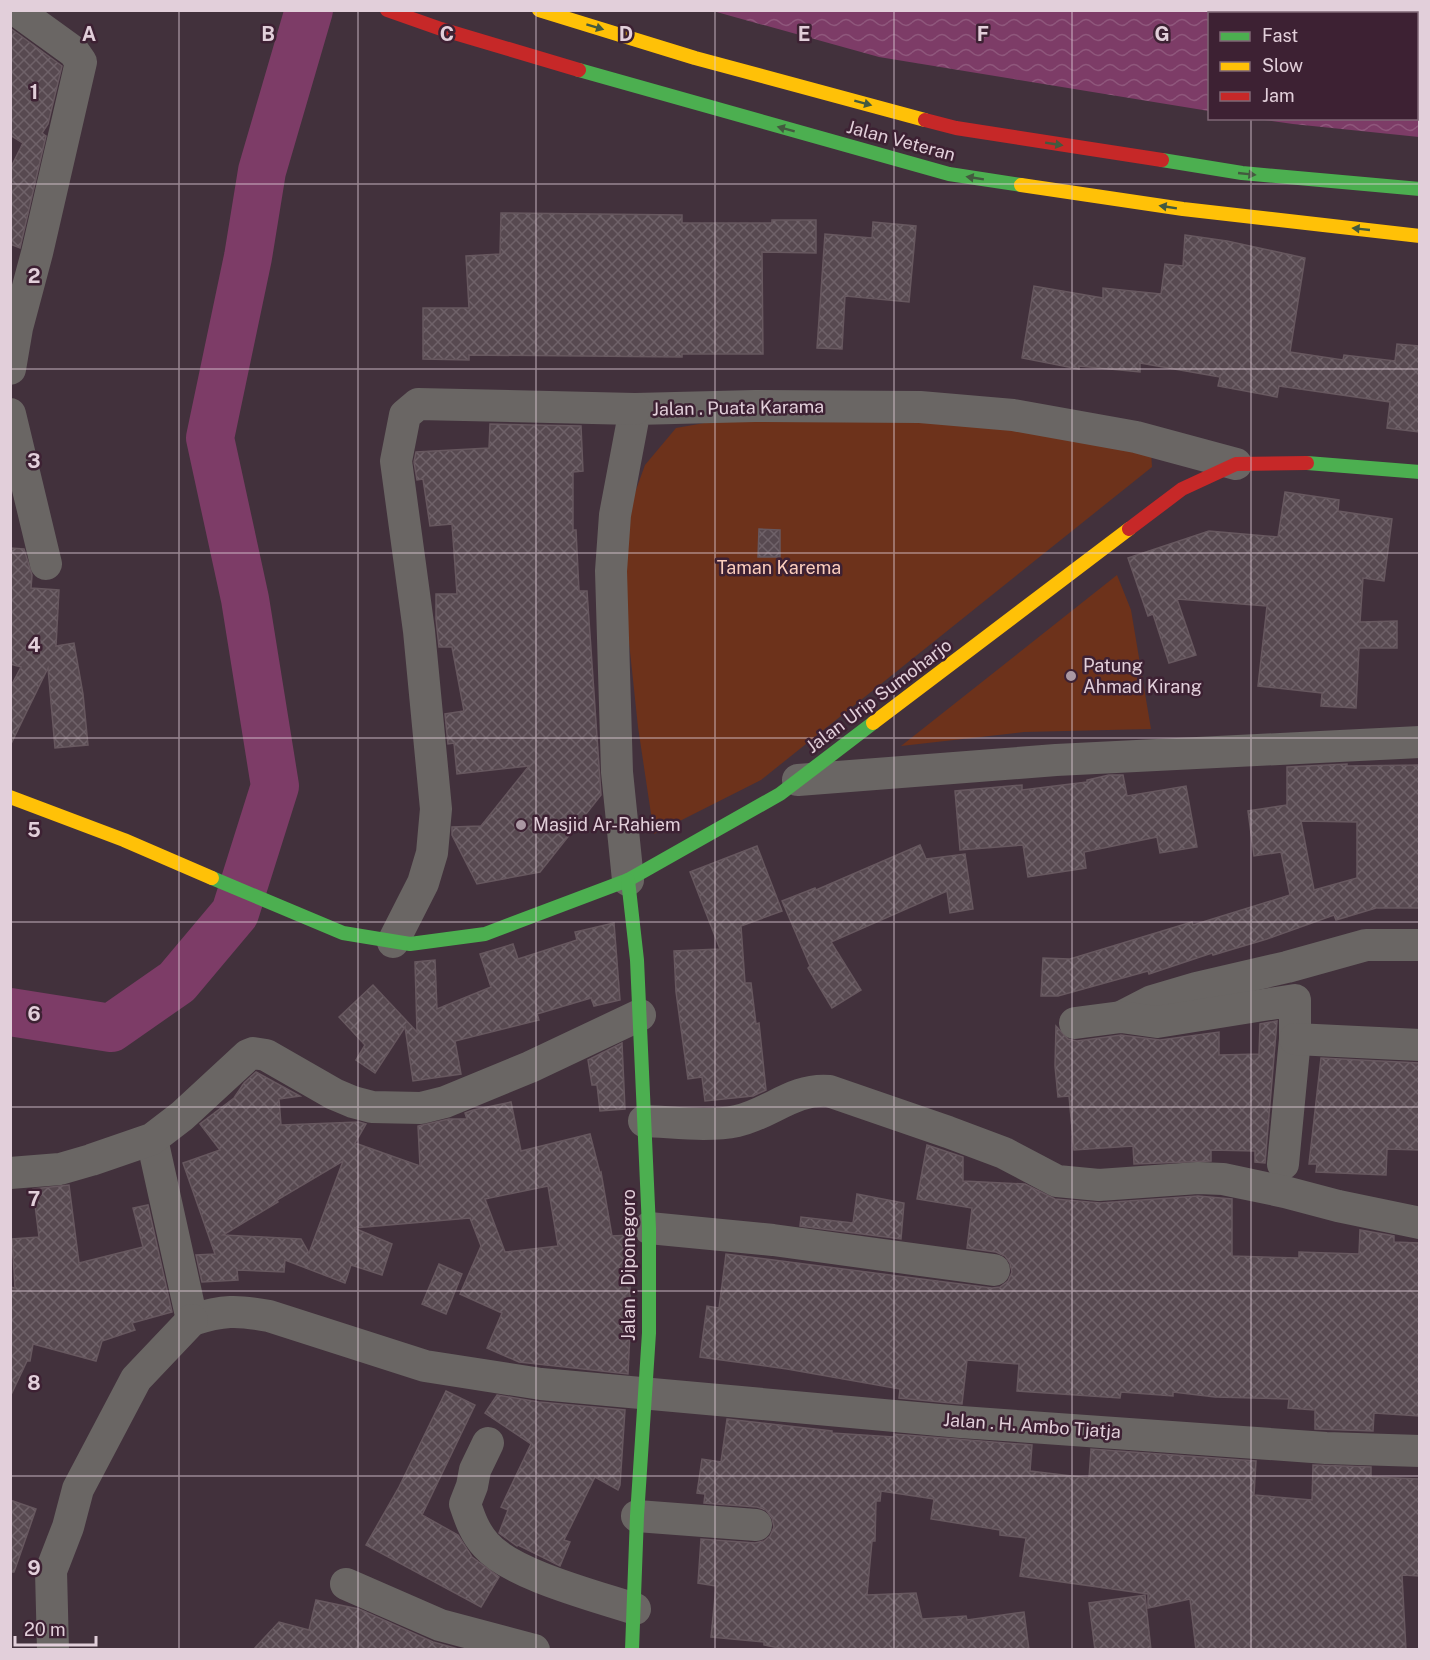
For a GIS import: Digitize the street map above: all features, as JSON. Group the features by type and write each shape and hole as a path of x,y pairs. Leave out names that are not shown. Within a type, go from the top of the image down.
{"main road":[{"name":"Jalan Veteran","path":"387,10 441,29 696,104 949,174 1183,209 1419,236"},
{"name":"Jalan Veteran","path":"539,10 695,58 956,128 1242,173 1419,189"},
{"name":"Jalan Urip Sumoharjo","path":"10,797 124,840 343,933 410,944 485,934 628,880 780,794 1182,489 1236,464 1301,462 1419,472"},
{"name":"Jalan . Diponegoro","path":"628,880 637,960 649,1228 649,1333 637,1516 632,1650"}],"street":[{"path":"10,369 17,328 19,291 81,62 74,52 16,10"},
{"path":"393,942 423,882 432,854 436,809 419,631 396,461 405,415 418,404 635,409"},
{"name":"Jalan . Puata Karama","path":"628,880 617,772 611,571 615,516 635,409 756,406 920,407 1013,415 1136,436 1236,464"},
{"path":"10,414 46,564"},
{"path":"798,780 1056,760 1419,742"},
{"path":"1121,1017 1152,1001 1196,988 1287,968 1366,945 1419,945"},
{"path":"1283,1164 1295,1039 1295,1000 1287,968"},
{"path":"1075,1023 1121,1017 1157,1022 1295,1000"},
{"path":"10,1173 60,1169 152,1139 182,1116 248,1055 253,1053 266,1055 352,1102 372,1107 422,1108 445,1102 530,1067 640,1015"},
{"path":"1295,1039 1419,1045"},
{"path":"644,1121 699,1123 737,1121 755,1115 802,1092 829,1090 1004,1153 1057,1181 1099,1185 1198,1178 1223,1179 1419,1223"},
{"path":"53,1650 51,1571 68,1527 78,1489 136,1379 192,1320 152,1139"},
{"path":"649,1228 773,1240 994,1270"},
{"name":"Jalan . H. Ambo Tjatja","path":"192,1320 218,1311 243,1311 279,1319 425,1366 541,1384 949,1421 1326,1448 1419,1451"},
{"path":"488,1443 475,1470 465,1504 472,1525 487,1546 507,1561 546,1580 635,1609"},
{"path":"637,1516 756,1525"},
{"path":"346,1584 437,1637 534,1650"}],"green space":[{"name":"Taman Karema","path":"750,415 921,417 1151,450 1152,467 761,780 654,834 638,727 624,595 625,520 645,465 676,428"},
{"path":"1117,575 1131,610 1151,729 1024,732 901,746"}],"water":[{"path":"713,11 1419,11 1419,137 1264,120 1418,120 1418,12 1208,12 1208,111 879,57"}],"building":[{"path":"10,28 62,66 48,124 42,133 46,136 20,248 10,244 10,169 23,143 10,135"},
{"path":"501,213 682,215 682,223 772,223 772,220 816,220 816,253 762,252 763,354 682,354 682,357 469,355 469,360 423,359 423,308 469,308 466,256 500,254"},
{"path":"873,222 916,226 909,302 845,296 842,349 817,348 825,234 872,238"},
{"path":"1185,235 1227,241 1305,258 1290,352 1343,360 1344,355 1395,361 1397,344 1419,346 1419,432 1387,428 1390,402 1279,386 1277,397 1218,386 1220,377 1140,363 1140,372 1079,366 1079,369 1022,358 1034,286 1103,298 1103,288 1161,294 1165,264 1183,266"},
{"path":"490,424 581,426 583,471 573,472 573,530 576,530 579,591 587,591 601,795 540,872 477,884 452,835 452,827 481,826 529,766 457,774 454,743 448,744 445,714 464,711 452,647 439,647 436,619 436,594 457,594 452,524 430,526 423,479 417,480 414,462 416,452 489,448"},
{"path":"1285,492 1339,500 1338,511 1392,519 1384,581 1363,578 1360,622 1397,621 1397,648 1359,648 1356,708 1321,706 1322,693 1258,686 1267,606 1177,599 1196,655 1169,663 1153,614 1148,616 1128,558 1209,531 1278,537"},
{"path":"759,529 780,530 780,557 758,557"},
{"path":"10,548 24,549 32,575 31,588 59,590 56,646 74,643 83,694 88,745 55,748 48,668 10,746 10,688 21,667 10,664"},
{"path":"1347,764 1347,766 1419,765 1419,908 1376,908 1336,920 1334,915 1267,939 1213,955 1212,953 1149,974 1148,971 1058,996 1041,996 1043,958 1070,959 1290,895 1281,852 1254,856 1248,811 1287,805 1287,767","holes":["1301,821 1357,822 1357,878 1314,890"]},
{"path":"1109,775 1123,775 1127,796 1186,786 1197,847 1160,853 1157,837 1084,852 1086,868 1028,877 1023,845 960,850 955,791 1022,785 1022,790 1087,782 1087,780"},
{"path":"920,845 926,859 965,854 973,909 950,913 947,891 831,942 861,990 832,1008 808,968 810,966 782,901 815,888 816,890"},
{"path":"757,846 782,911 741,926 745,983 751,983 756,1024 759,1023 766,1090 753,1096 705,1101 702,1077 688,1079 676,992 674,951 720,949 690,872"},
{"path":"614,923 620,1000 594,1006 591,998 537,1014 539,1020 455,1041 461,1074 413,1081 405,1027 375,1073 356,1060 365,1045 339,1017 373,985 417,1032 415,962 435,960 437,1009 491,987 480,954 513,944 518,959 577,940 575,932"},
{"path":"1277,1021 1265,1163 1255,1162 1255,1151 1211,1150 1211,1161 1134,1164 1133,1146 1074,1150 1069,1096 1058,1097 1055,1066 1056,1026 1068,1039 1077,1041 1121,1035 1160,1040 1219,1032 1219,1055 1259,1054 1260,1024"},
{"path":"622,1043 625,1109 600,1111 597,1085 592,1085 588,1060"},
{"path":"1321,1058 1419,1063 1419,1150 1387,1149 1386,1175 1316,1172 1317,1164 1309,1164"},
{"path":"256,1072 300,1096 279,1099 281,1125 359,1122 366,1124 355,1143 420,1166 418,1126 449,1119 467,1119 465,1113 511,1102 521,1151 590,1134 601,1172 612,1236 630,1235 628,1374 519,1362 487,1348 502,1313 460,1294 481,1246 470,1218 354,1228 392,1244 382,1275 351,1265 345,1283 285,1260 284,1272 237,1270 238,1280 202,1282 196,1255 215,1254 183,1163 220,1150 200,1124 234,1098 244,1083","holes":["343,1161 309,1253 301,1239 223,1235","548,1186 558,1246 505,1252 485,1199"]},
{"path":"927,1145 963,1157 963,1181 1025,1184 1055,1199 1100,1203 1198,1196 1232,1199 1232,1256 1299,1258 1299,1252 1359,1254 1360,1230 1394,1236 1394,1242 1419,1243 1419,1416 1374,1413 1373,1431 1315,1429 1315,1410 1288,1408 1289,1399 1215,1397 1173,1392 1173,1396 1121,1392 1120,1398 1017,1391 1019,1364 967,1360 962,1404 899,1398 900,1389 787,1369 700,1357 707,1306 719,1308 726,1254 992,1288 1000,1287 1008,1281 1012,1272 1005,1256 996,1252 967,1248 972,1208 917,1199"},
{"path":"69,1185 79,1263 143,1247 133,1208 148,1205 172,1312 132,1323 135,1330 102,1341 96,1361 33,1344 30,1361 27,1361 10,1397 10,1287 15,1288 12,1239 39,1237 33,1189"},
{"path":"857,1194 904,1203 901,1239 800,1226 801,1217 853,1223"},
{"path":"439,1264 462,1274 446,1314 422,1304"},
{"path":"446,1391 475,1405 422,1515 458,1535 472,1557 499,1577 481,1607 366,1545 399,1487"},
{"path":"497,1395 539,1402 625,1410 618,1490 595,1477 564,1540 570,1542 560,1566 517,1546 499,1533 508,1510 501,1507 531,1444 485,1413"},
{"path":"727,1419 832,1431 832,1433 894,1437 894,1434 1032,1445 1030,1471 1089,1478 1091,1449 1256,1461 1254,1495 1312,1500 1313,1465 1371,1467 1371,1477 1419,1479 1419,1576 1402,1575 1406,1650 1196,1650 1190,1599 1148,1608 1148,1594 1020,1576 1026,1538 1000,1535 1000,1530 931,1519 934,1499 881,1491 880,1501 876,1501 875,1541 872,1541 867,1595 916,1593 922,1619 966,1616 967,1620 1024,1612 1029,1650 788,1650 764,1645 764,1642 711,1637 716,1586 698,1583 701,1539 755,1543 764,1541 770,1536 774,1527 772,1518 766,1510 757,1507 704,1503 705,1494 697,1493 702,1459 721,1462"},
{"path":"10,1500 36,1509 14,1572 10,1572"},
{"path":"1145,1595 1151,1650 1095,1650 1089,1603"},
{"path":"316,1600 359,1609 433,1642 462,1650 253,1650 279,1622 309,1630"}],"waterway":[{"path":"10,1012 111,1028 177,982 235,913 275,786 245,599 210,438 248,257 262,171 309,10"}],"traffic: fast":[{"path":"579,70 949,174 1021,185"},
{"path":"1162,160 1242,173 1420,189"},
{"path":"1307,463 1420,472"},
{"path":"212,878 343,933 410,944 485,934 628,880 780,794 873,723"},
{"path":"628,880 637,960 649,1228 649,1333 637,1516 632,1650"}],"traffic: slow":[{"path":"539,10 695,58 925,120"},
{"path":"1021,185 1183,209 1420,236"},
{"path":"873,723 1129,529"},
{"path":"10,797 124,840 212,878"}],"traffic: jam":[{"path":"387,10 441,29 579,70"},
{"path":"925,120 956,128 1162,160"},
{"path":"1129,529 1182,489 1236,464 1307,463"}],"place":[{"name":"Patung Ahmad Kirang","path":"1071,676"},
{"name":"Masjid Ar-Rahiem","path":"521,825"}]}
